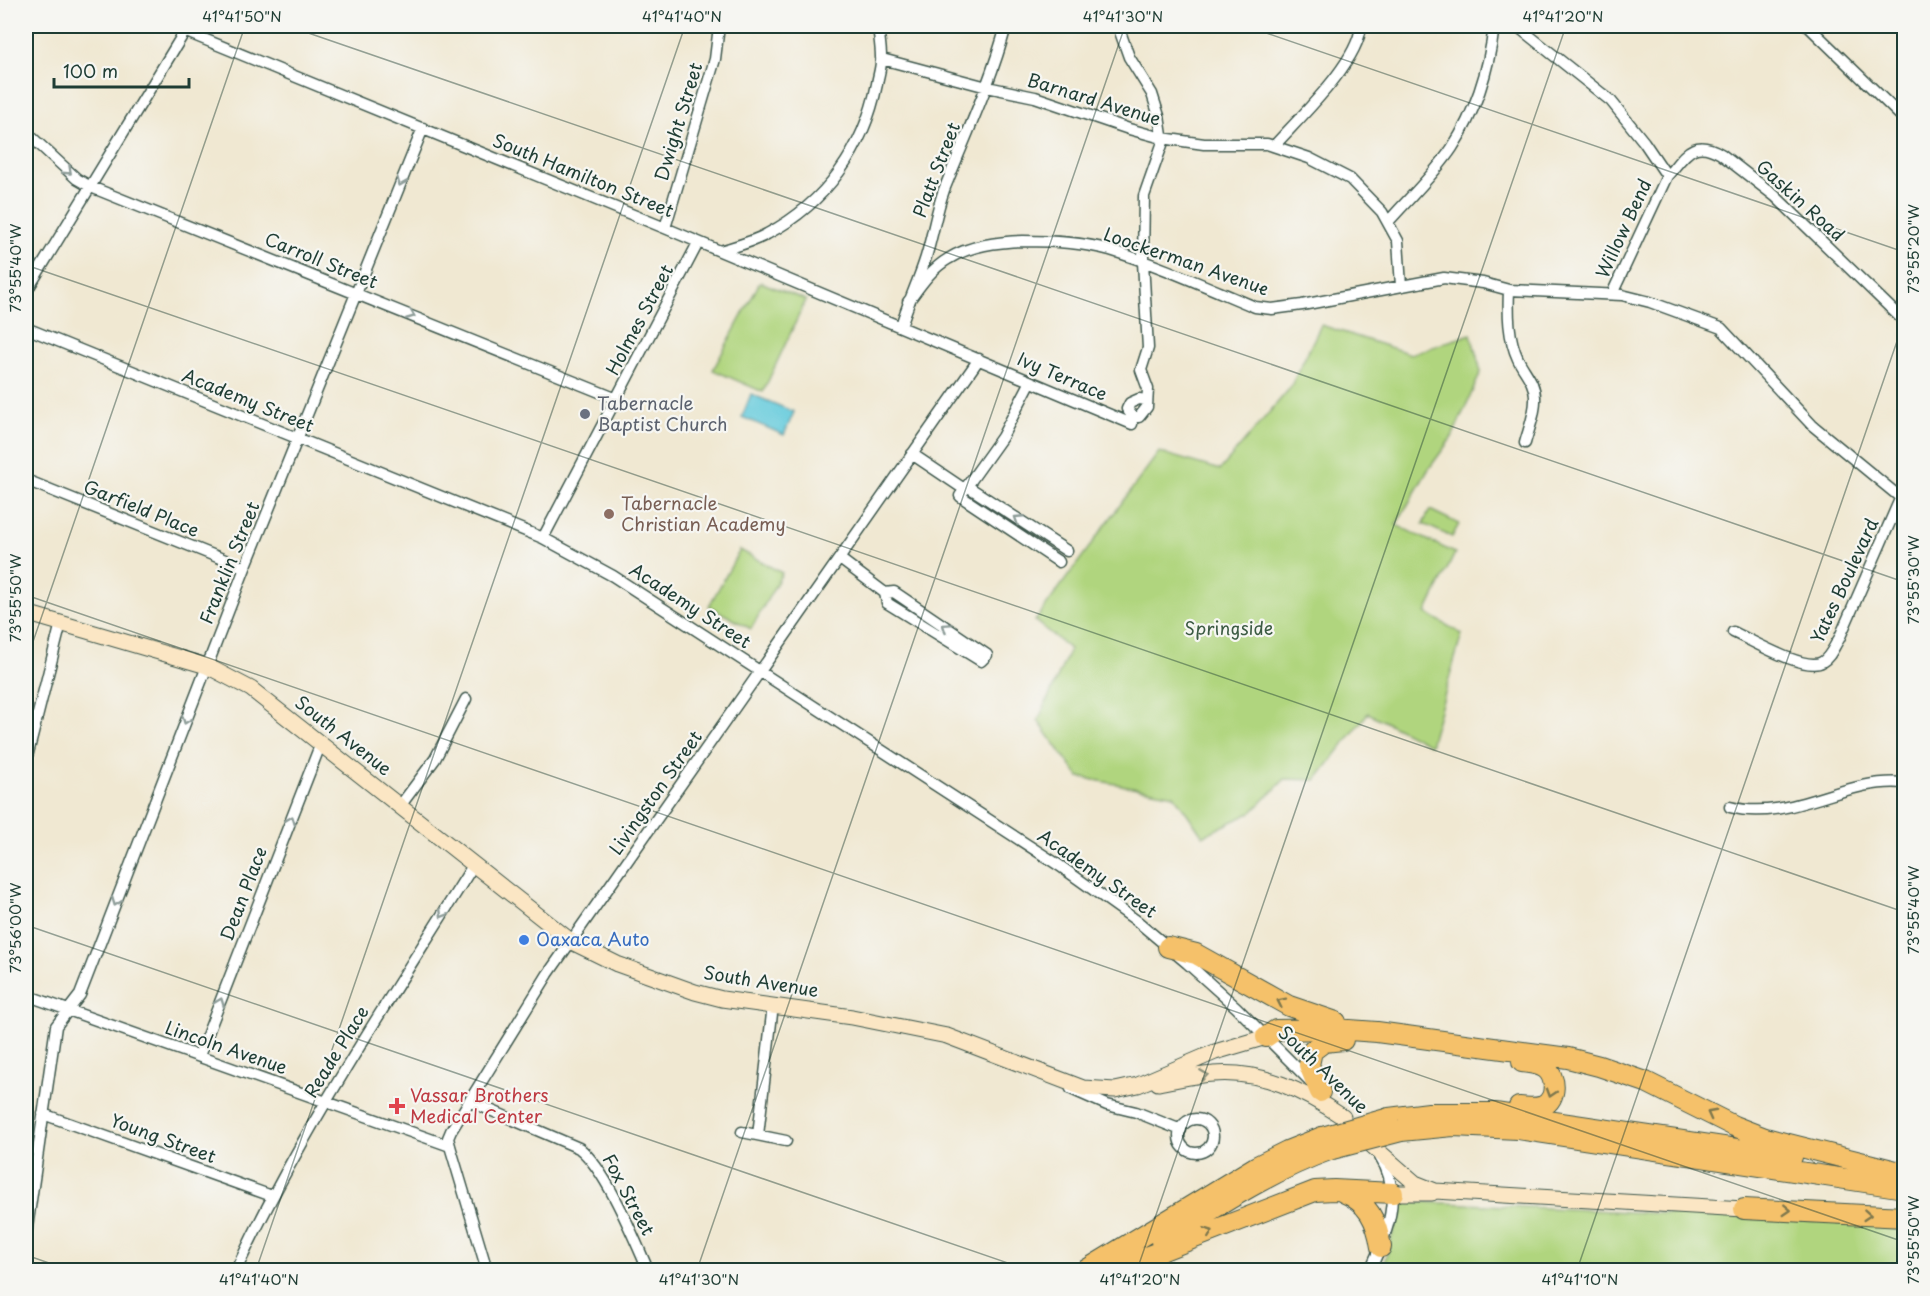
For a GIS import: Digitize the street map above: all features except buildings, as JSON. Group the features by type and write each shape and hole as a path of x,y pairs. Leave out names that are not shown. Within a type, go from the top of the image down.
{"highway":[{"path":"1168,947 1196,954 1268,996 1299,1011 1377,1032"},
{"path":"1266,1037 1276,1030 1377,1032 1551,1055 1599,1066 1654,1085 1726,1122 1765,1138 1905,1173"},
{"path":"1086,1270 1257,1166 1287,1151 1327,1143 1395,1125 1429,1113 1463,1106 1540,1107 1551,1098 1554,1089 1553,1080 1547,1070 1533,1063 1343,1040 1311,1038 1279,1040 1266,1037"},
{"path":"1320,1092 1310,1065 1312,1051 1324,1042 1343,1040"},
{"path":"1429,1113 1512,1114 1905,1173"},
{"path":"1395,1125 1518,1130 1905,1188"},
{"path":"1114,1270 1266,1177 1327,1143"},
{"path":"1114,1270 1309,1192 1334,1190 1393,1193"},
{"path":"1334,1190 1356,1198 1369,1210 1377,1226 1381,1247"},
{"path":"1744,1209 1905,1217"}],"street":[{"name":"South Hamilton Street","path":"172,26 979,359"},
{"name":"Dwight Street","path":"665,228 715,59 719,26"},
{"path":"720,251 766,235 794,218 822,195 846,165 861,135 874,100 882,59 878,26"},
{"name":"Platt Street","path":"901,326 926,257 934,219 987,87 1006,26"},
{"path":"1118,26 1130,57 1152,94 1159,116 1163,142 1144,196 1143,262 1148,348 1141,370 1148,388 1147,400"},
{"path":"1274,146 1336,77 1355,48 1360,26"},
{"path":"1388,222 1441,164 1453,147 1482,86 1490,60 1494,26"},
{"name":"Willow Bend","path":"1517,26 1611,101 1644,142 1667,176 1612,294"},
{"path":"1808,26 1905,119"},
{"path":"26,292 185,31"},
{"name":"Barnard Avenue","path":"882,59 987,87 1035,97 1162,138 1204,144 1267,144 1309,158 1350,179 1373,201 1388,222 1398,242 1401,286"},
{"name":"Franklin Street","path":"26,1235 56,1026 80,995 245,568 423,128"},
{"name":"Carroll Street","path":"26,132 77,179 91,187 617,399"},
{"name":"Gaskin Road","path":"1667,176 1690,150 1697,146 1713,149 1775,196 1905,321"},
{"name":"Loockerman Avenue","path":"908,302 927,276 947,259 963,251 1009,242 1046,241 1109,250 1255,307 1272,309 1451,278 1509,290 1622,295 1650,302 1721,328 1812,425 1903,494"},
{"name":"Holmes Street","path":"543,538 698,243"},
{"path":"1509,290 1508,316 1518,359 1530,378 1535,395 1534,410 1525,442"},
{"name":"Academy Street","path":"26,328 543,538 613,576 1060,866 1130,916 1168,947 1229,1000 1266,1037"},
{"name":"Ivy Terrace","path":"979,359 1030,383 1132,424"},
{"name":"Livingston Street","path":"450,1146 448,1138 451,1131 548,974 979,359"},
{"path":"963,491 1002,437 1030,383"},
{"path":"912,454 1059,562"},
{"name":"Garfield Place","path":"26,480 245,568"},
{"path":"963,491 1067,551"},
{"name":"Yates Boulevard","path":"1733,632 1801,662 1814,664 1822,662 1829,656 1839,639 1903,494"},
{"path":"840,559 885,593 887,603 981,662 987,655 894,592 885,593"},
{"name":"South Avenue","path":"26,613 207,666 250,689 572,942 617,964 695,992 722,999 868,1020 947,1036 1077,1087 1094,1090 1126,1088 1228,1047 1266,1037 1369,1143 1388,1169 1393,1193"},
{"path":"26,760 62,623"},
{"path":"400,806 435,759 466,699"},
{"name":"Dean Place","path":"199,1056 321,743"},
{"path":"1730,807 1744,810 1774,810 1861,785 1887,781 1905,783"},
{"name":"Reade Place","path":"239,1264 272,1196 326,1101 474,864"},
{"name":"Lincoln Avenue","path":"26,995 450,1146"},
{"path":"758,1135 772,1005"},
{"path":"1126,1088 1204,1075 1243,1075 1263,1078 1291,1087 1343,1117"},
{"path":"1059,1080 1084,1096 1137,1112 1181,1130"},
{"name":"Fox Street","path":"469,1101 579,1148 588,1155 610,1192 648,1270"},
{"name":"Young Street","path":"43,1114 272,1196"},
{"path":"741,1132 786,1141"},
{"path":"1369,1143 1415,1183 1428,1189 1445,1192"},
{"path":"450,1146 487,1270"},
{"path":"1370,1270 1381,1247 1393,1193 1445,1192 1744,1209"}],"green space":[{"path":"760,282 806,300 763,392 713,370"},
{"name":"Springside","path":"1321,325 1411,354 1471,334 1481,372 1452,437 1428,470 1396,525 1455,553 1426,613 1462,634 1430,745 1368,713 1316,780 1285,779 1252,812 1203,836 1174,795 1079,777 1038,721 1070,649 1035,621 1159,452 1220,470 1290,388"},
{"path":"1430,510 1459,524 1452,537 1423,524"},
{"path":"740,550 782,573 751,629 709,606"},
{"path":"1402,1201 1904,1225 1904,1270 1382,1270"}],"water":[{"path":"751,394 794,412 784,435 742,417"}],"place":[{"name":"Tabernacle Baptist Church","path":"585,414"},
{"name":"Tabernacle Christian Academy","path":"609,514"},
{"name":"Oaxaca Auto","path":"524,940"},
{"name":"Vassar Brothers Medical Center","path":"397,1106"}]}
